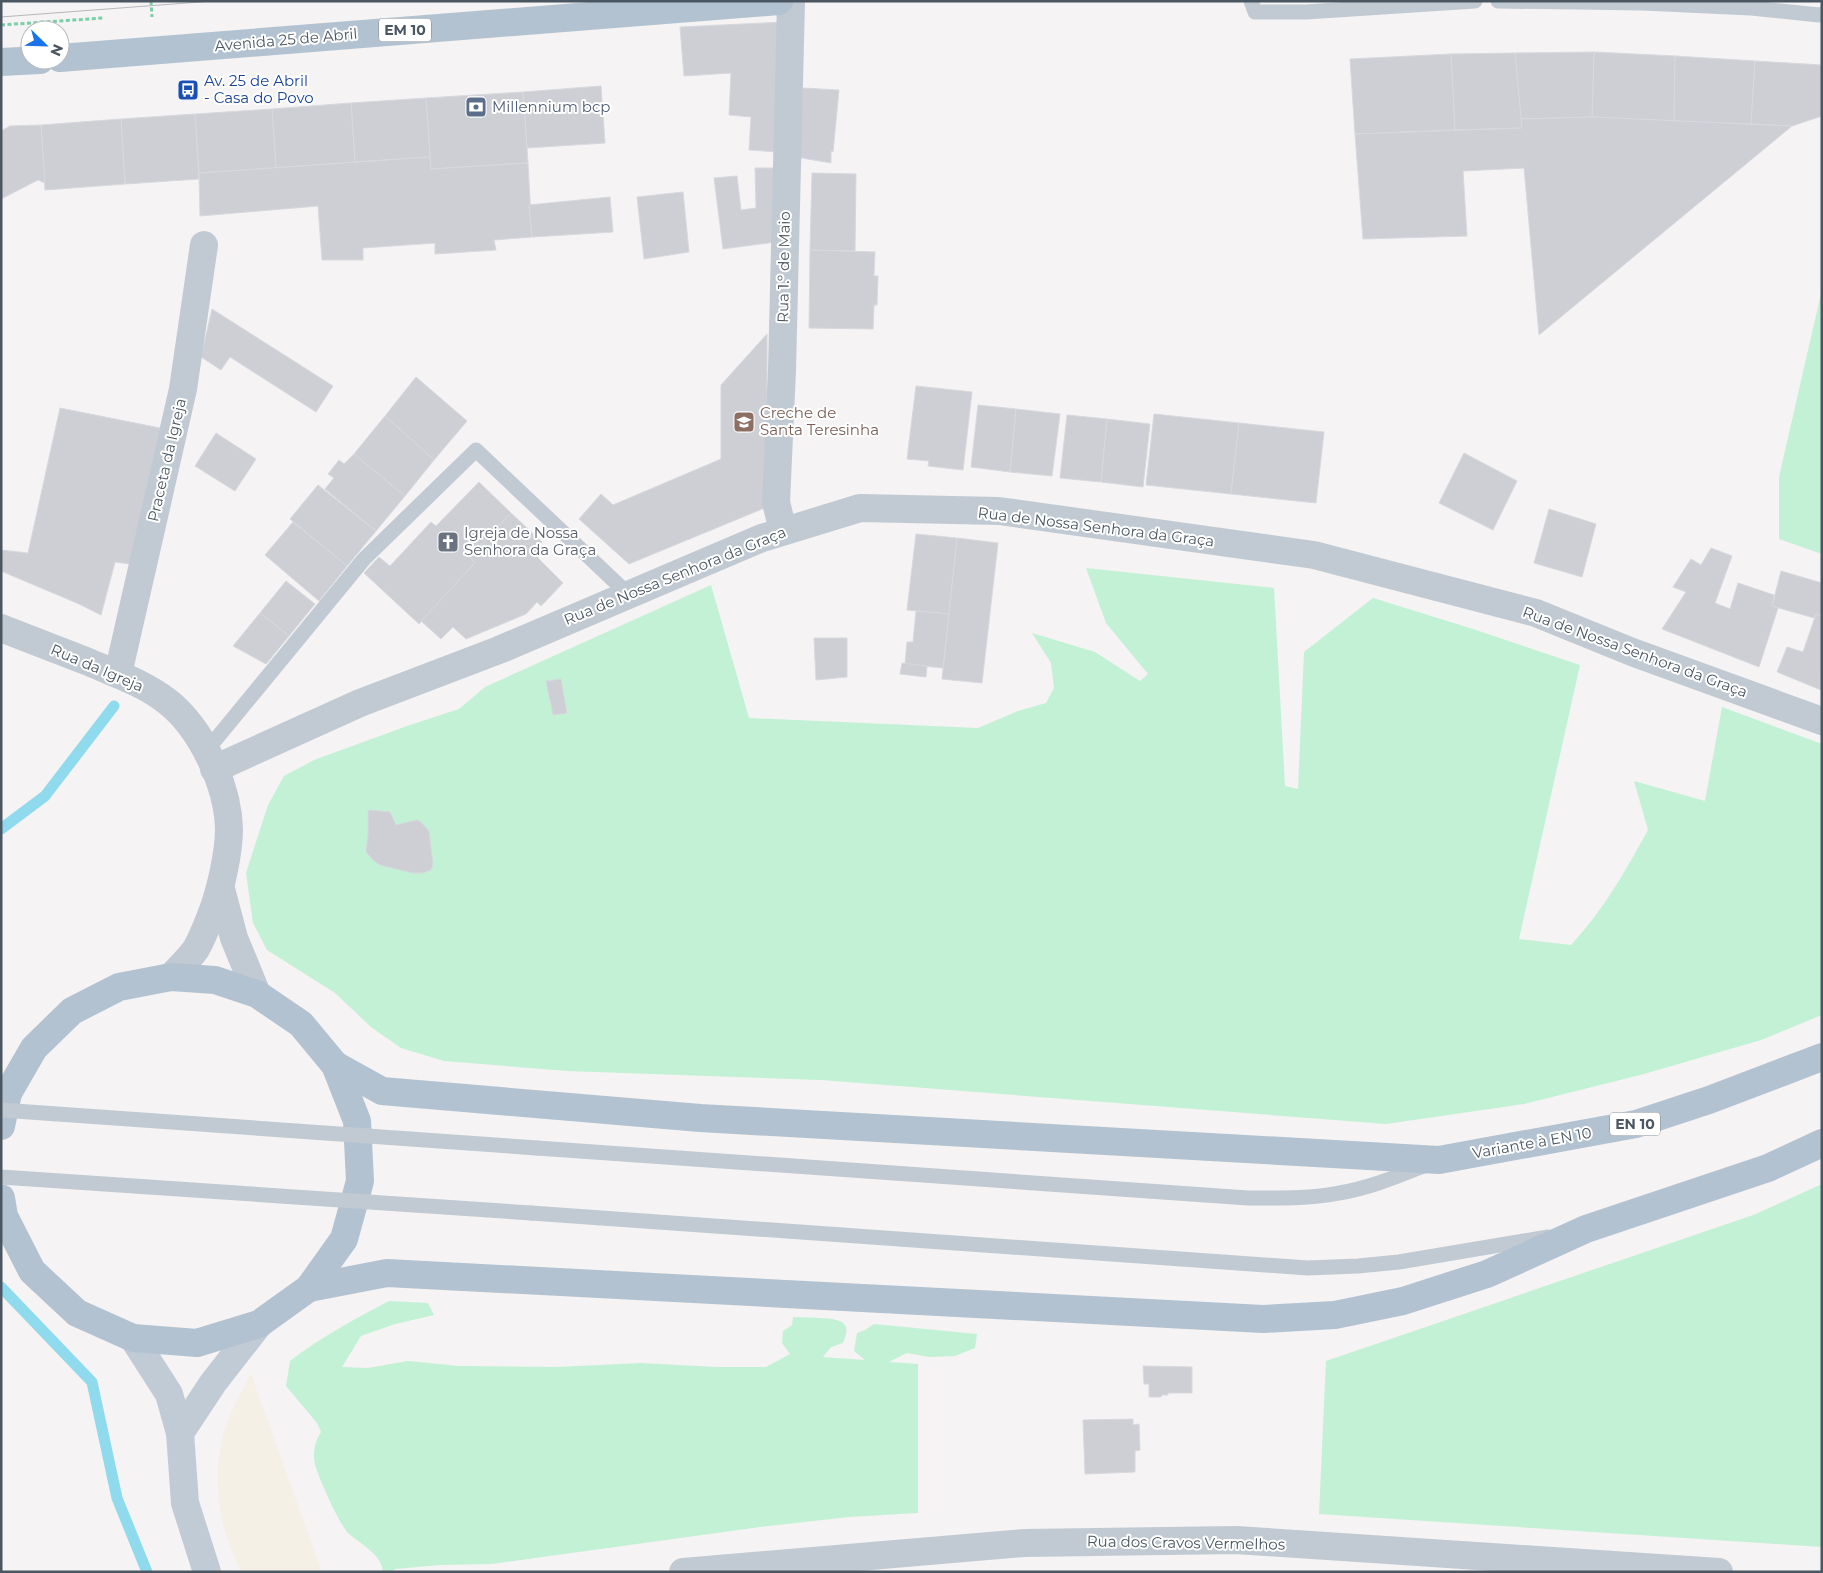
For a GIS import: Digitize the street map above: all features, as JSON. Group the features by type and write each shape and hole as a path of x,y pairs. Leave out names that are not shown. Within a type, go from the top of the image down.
{"main road":[{"name":"Avenida 25 de Abril","path":"70,57 779,1"},
{"path":"1,62 20,61"},
{"path":"1,1126 4,1098 34,1048 72,1011 119,987 171,977 215,980 257,994 301,1024 335,1065 357,1121 360,1181 344,1239 309,1288 259,1324 212,1383 180,1432"},
{"name":"Variante à EN 10","path":"335,1065 382,1090 690,1117 1439,1160 1636,1124 1701,1103 1822,1057"},
{"path":"309,1288 388,1273 1263,1319 1335,1315 1403,1301 1488,1274 1586,1229 1768,1168 1822,1143"},
{"path":"1,1198 4,1216 32,1271 77,1313 134,1338 197,1343 259,1324"},
{"path":"134,1338 169,1394 180,1432 186,1503 207,1572"}],"street":[{"name":"Rua 1.º de Maio","path":"783,531 776,502 782,370 791,1"},
{"name":"Praceta da Igreja","path":"118,674 183,389 204,245"},
{"name":"Rua de Nossa Senhora da Graça","path":"210,759 499,650 762,538 860,508 999,511 1314,555 1536,613 1632,652 1822,721"},
{"name":"Rua da Igreja","path":"1,628 118,674 154,692 177,710 194,728 210,759 226,805 229,831 221,889 208,924 196,948 171,977"},
{"name":"Rua da Igreja","path":"221,889 234,938 257,994"},
{"name":"Rua dos Cravos Vermelhos","path":"683,1572 1024,1543 1236,1540 1719,1572"}],"lane":[{"path":"1251,1 1255,12 1306,12 1475,1"},
{"path":"1498,1 1652,4 1751,8 1822,14"},
{"path":"210,759 364,559 476,450 628,594"},
{"path":"4,1098 537,1148 1248,1198 1294,1198 1338,1194 1378,1184 1439,1160"},
{"path":"1,1177 1308,1268 1399,1262 1586,1229"}],"green space":[{"path":"1822,289 1822,554 1779,539 1779,477"},
{"path":"1086,568 1274,588 1285,786 1298,789 1304,652 1373,598 1580,665 1519,939 1571,945 1604,904 1648,830 1634,781 1705,801 1722,707 1822,744 1822,1015 1761,1040 1644,1074 1524,1104 1386,1124 821,1080 567,1071 444,1061 401,1048 371,1027 335,993 267,950 253,923 246,873 268,805 284,776 314,760 459,709 485,687 711,585 749,718 978,728 1018,711 1046,703 1054,688 1051,663 1032,633 1095,652 1140,681 1148,674 1106,623"},
{"path":"1822,1184 1822,1547 1319,1514 1326,1361 1756,1214"},
{"path":"389,1301 428,1303 434,1315 395,1324 361,1336 342,1367 368,1368 408,1361 459,1366 556,1367 641,1363 716,1367 766,1367 790,1354 782,1343 783,1331 792,1325 793,1317 828,1319 841,1321 844,1324 846,1336 843,1343 831,1347 823,1357 865,1360 854,1351 857,1333 874,1324 977,1334 975,1348 955,1356 929,1357 907,1353 889,1362 918,1364 918,1513 849,1517 760,1527 491,1564 440,1565 395,1569 391,1572 383,1572 382,1566 375,1555 348,1533 339,1519 322,1484 315,1463 315,1447 321,1432 317,1423 286,1386 290,1361 326,1336"}],"sand":[{"path":"251,1374 322,1572 242,1572 233,1555 222,1518 219,1499 219,1460 227,1423"}],"building":[{"path":"783,22 778,152 749,150 751,117 729,115 731,73 684,76 680,27"},
{"path":"1594,52 1675,56 1674,122 1592,117"},
{"path":"1594,52 1592,117 1521,119 1515,53"},
{"path":"1515,53 1522,128 1455,130 1451,54"},
{"path":"1451,54 1455,130 1355,134 1350,59"},
{"path":"1675,56 1755,61 1751,124 1674,122"},
{"path":"1755,61 1822,65 1822,116 1792,126 1751,124"},
{"path":"601,86 605,143 527,148 523,92"},
{"path":"803,88 839,90 831,163 796,157"},
{"path":"523,92 528,163 431,169 426,98"},
{"path":"426,98 430,157 355,162 351,103"},
{"path":"351,103 355,162 276,168 272,109"},
{"path":"272,109 276,168 199,173 195,114"},
{"path":"195,114 199,179 125,184 121,119"},
{"path":"1592,117 1792,126 1539,335 1524,168 1463,171 1467,236 1363,239 1355,134 1522,128 1521,119"},
{"path":"121,119 125,184 45,190 41,125"},
{"path":"41,125 45,183 38,180 1,199 1,131 10,126"},
{"path":"430,157 431,169 528,163 532,237 494,240 496,250 435,254 435,243 363,248 363,260 322,260 318,206 200,216 199,173"},
{"path":"755,168 777,168 776,242 723,249 714,178 737,176 741,210 756,208"},
{"path":"812,173 856,174 855,251 810,250"},
{"path":"683,192 689,252 644,259 637,197"},
{"path":"610,197 613,232 532,237 529,205"},
{"path":"810,250 875,252 874,276 878,276 877,305 874,305 873,329 809,328"},
{"path":"212,309 333,386 316,412 230,357 221,370 201,357"},
{"name":"Creche de Santa Teresinha","path":"767,334 767,507 629,564 579,519 601,494 613,505 721,459 721,385"},
{"path":"416,377 467,421 434,460 385,416"},
{"path":"916,386 972,392 963,470 928,466 929,461 907,459"},
{"path":"978,405 1016,409 1010,472 971,467"},
{"path":"60,408 160,428 130,564 115,562 101,615 1,571 1,550 28,553"},
{"path":"1016,409 1060,414 1052,476 1010,472"},
{"path":"1154,414 1239,423 1231,494 1146,485"},
{"path":"1067,415 1107,419 1101,482 1060,478"},
{"path":"385,416 434,460 405,496 354,454"},
{"path":"1107,419 1150,424 1143,487 1101,482"},
{"path":"1239,423 1324,432 1316,503 1231,494"},
{"path":"216,433 256,459 235,491 195,466"},
{"path":"1464,453 1517,481 1493,530 1439,503"},
{"path":"354,454 405,496 376,531 325,489 334,478 328,474 339,460 344,464"},
{"name":"Igreja de Nossa Senhora da Graça","path":"479,482 511,513 470,557 475,563 419,624 364,573 379,557 390,566 431,522 436,526"},
{"path":"318,485 376,531 347,566 290,519"},
{"path":"1549,509 1596,524 1582,577 1534,563"},
{"path":"511,513 542,542 538,545 544,551 538,558 563,583 541,606 537,602 526,614 466,639 453,627 441,639 421,621 475,563 470,557"},
{"path":"293,522 347,566 319,601 265,555"},
{"path":"916,534 957,538 949,614 907,610"},
{"path":"957,538 998,543 982,683 942,679"},
{"path":"1711,548 1732,556 1715,603 1730,609 1738,583 1774,595 1772,606 1778,608 1759,667 1662,629 1686,592 1673,587 1691,559 1701,565"},
{"path":"1781,571 1822,583 1822,616 1816,614 1814,618 1772,606"},
{"path":"286,581 315,604 289,636 260,613"},
{"path":"916,611 949,614 943,668 905,664 907,642 913,642"},
{"path":"260,613 289,636 266,664 233,646"},
{"path":"1816,614 1822,616 1821,690 1777,672 1787,647 1803,652"},
{"path":"814,638 847,638 847,677 816,680"},
{"path":"902,663 927,666 926,677 900,674"},
{"path":"561,679 567,713 553,715 546,681"},
{"path":"368,810 390,812 396,825 417,820 421,822 429,831 433,864 431,870 423,873 413,873 380,865 374,861 366,852"},
{"path":"1143,1366 1192,1367 1192,1393 1168,1393 1168,1395 1162,1395 1161,1397 1149,1397 1149,1384 1144,1384"},
{"path":"1133,1419 1133,1425 1139,1424 1140,1450 1135,1451 1135,1472 1085,1474 1083,1420"}],"waterway":[{"path":"1,829 45,796 114,706"},
{"path":"1,1287 92,1382 117,1498 147,1572"}],"tram line":[{"path":"1,17 213,1"}],"place":[{"name":"Av. 25 de Abril - Casa do Povo","path":"188,90"},
{"name":"Millennium bcp","path":"476,107"},
{"name":"Creche de Santa Teresinha","path":"744,422"},
{"name":"Igreja de Nossa Senhora da Graça","path":"448,542"}]}
